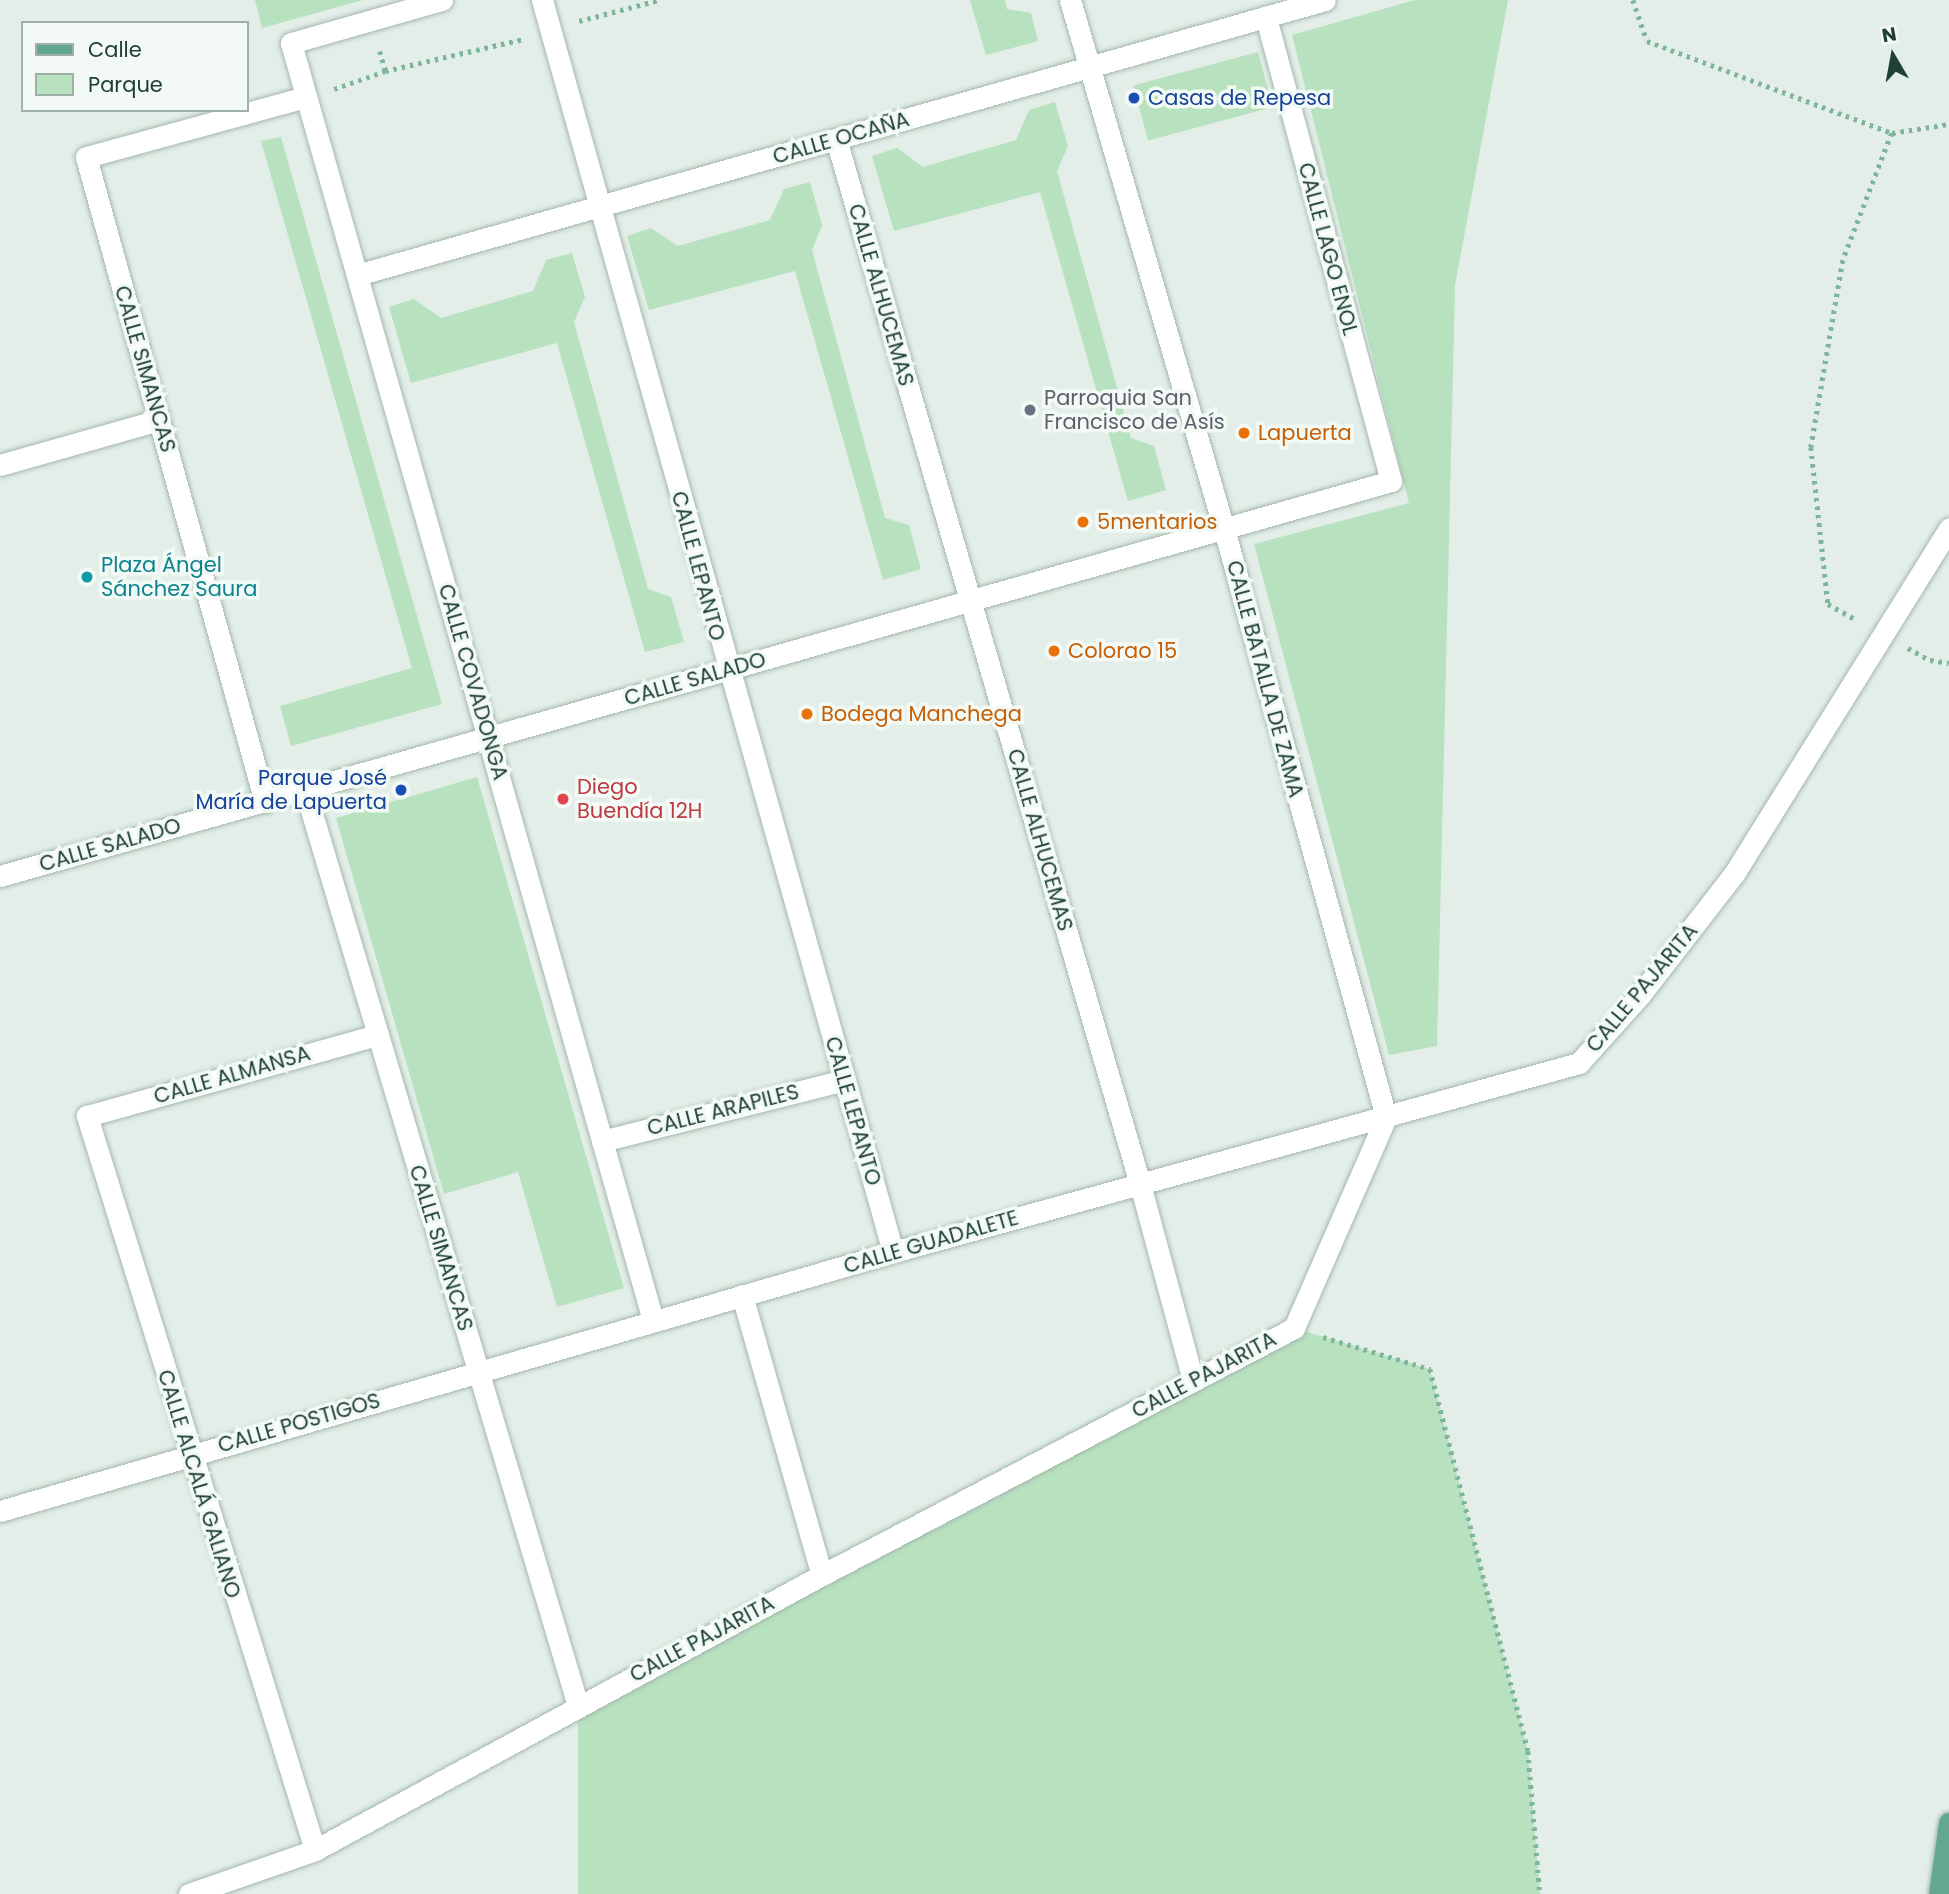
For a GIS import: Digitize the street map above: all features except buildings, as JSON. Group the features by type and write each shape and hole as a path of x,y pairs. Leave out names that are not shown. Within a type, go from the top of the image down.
{"main road":[{"path":"1939,1894 1949,1823"}],"street":[{"path":"369,21 442,0"},
{"name":"CALLE LEPANTO","path":"542,0 727,670 893,1252"},
{"name":"CALLE BATALLA DE ZAMA","path":"1070,0 1224,529 1386,1117"},
{"name":"CALLE OCAÑA","path":"357,275 1325,0"},
{"name":"CALLE LAGO ENOL","path":"1266,17 1391,481"},
{"name":"CALLE COVADONGA","path":"369,21 291,43 653,1321"},
{"name":"CALLE SIMANCAS","path":"265,802 86,157 306,97"},
{"name":"CALLE ALHUCEMAS","path":"835,139 1140,1184 1193,1380"},
{"path":"0,465 159,420"},
{"name":"CALLE SALADO","path":"0,876 1391,481"},
{"name":"CALLE PAJARITA","path":"189,1894 315,1850 822,1575 1294,1328 1386,1117 1434,1099 1579,1063 1640,995 1734,874 1949,528"},
{"name":"CALLE SIMANCAS","path":"305,790 578,1706"},
{"name":"CALLE ALMANSA","path":"87,1116 378,1035"},
{"name":"CALLE ARAPILES","path":"602,1141 844,1080"},
{"name":"CALLE ALCALÁ GALIANO","path":"87,1116 189,1454 315,1850"},
{"name":"CALLE GUADALETE","path":"478,1372 893,1252 1386,1117"},
{"path":"742,1296 822,1575"},
{"name":"CALLE POSTIGOS","path":"0,1511 478,1372"}],"path":[{"path":"1633,0 1647,41 1892,133 1949,124"},
{"path":"306,97 385,71 369,21"},
{"path":"1862,623 1828,604 1811,447 1843,260 1892,133"},
{"path":"1896,642 1930,660 1949,663"},
{"path":"1294,1328 1430,1369 1528,1751 1541,1894"}],"green space":[{"path":"255,0 363,0 262,28"},
{"path":"970,0 1005,0 1007,9 1031,13 1038,41 986,55"},
{"path":"1415,0 1508,0 1455,285 1437,1046 1389,1055 1254,544 1409,503 1292,35"},
{"path":"1258,52 1273,107 1148,140 1133,85"},
{"path":"1055,102 1068,146 1057,171 1131,438 1154,446 1166,490 1128,501 1040,192 894,231 872,156 897,148 923,167 1016,140 1029,110"},
{"path":"281,137 442,704 291,746 280,706 412,668 261,141"},
{"path":"810,182 822,225 812,250 885,518 909,525 921,569 883,580 795,271 649,310 627,236 651,228 678,246 770,220 784,189"},
{"path":"572,253 585,297 574,322 648,589 671,597 684,642 645,652 557,343 411,383 389,307 414,299 441,318 533,291 546,260"},
{"path":"477,777 624,1288 557,1307 518,1172 444,1194 336,818"},
{"path":"1294,1328 1430,1369 1528,1751 1540,1894 578,1894 578,1706"}],"place":[{"name":"Casas de Repesa","path":"1134,98"},
{"name":"Parroquia San Francisco de Asís","path":"1030,410"},
{"name":"Lapuerta","path":"1244,433"},
{"name":"5mentarios","path":"1083,522"},
{"name":"Plaza Ángel Sánchez Saura","path":"87,577"},
{"name":"Colorao 15","path":"1054,651"},
{"name":"Bodega Manchega","path":"807,714"},
{"name":"Parque José María de Lapuerta","path":"401,790"},
{"name":"Diego Buendía 12H","path":"563,799"}]}
